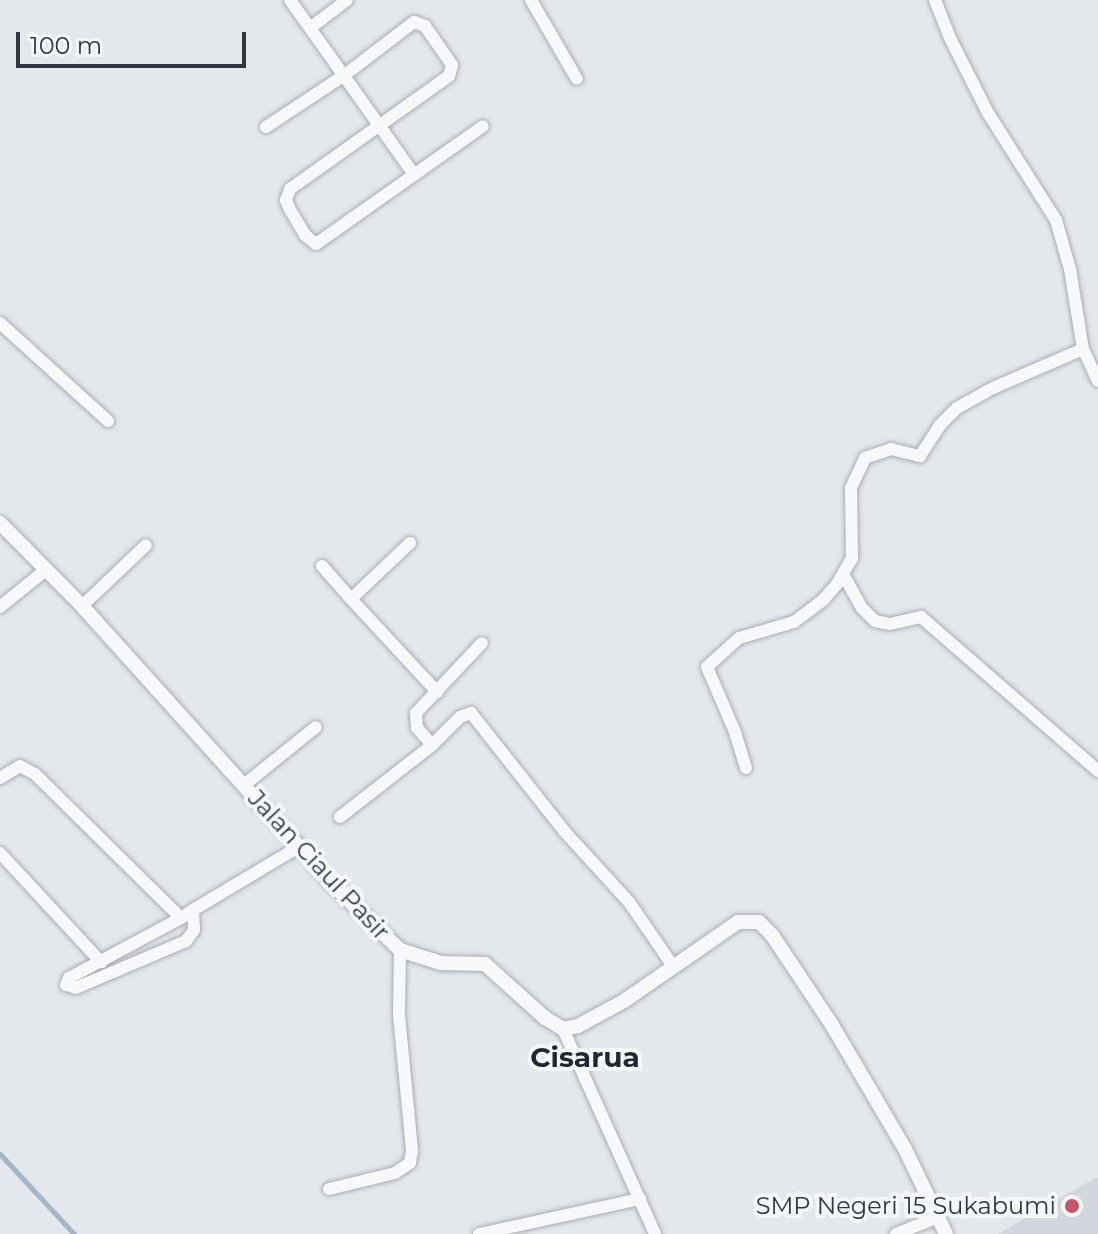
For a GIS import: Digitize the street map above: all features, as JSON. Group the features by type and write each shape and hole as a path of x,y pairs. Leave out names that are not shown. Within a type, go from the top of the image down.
{"street":[{"path":"290,0 346,74 413,173"},
{"path":"310,28 347,0"},
{"path":"531,0 577,79"},
{"path":"935,0 950,38 988,113 1056,220 1070,269 1083,349 1098,381"},
{"path":"266,127 419,21 449,59 453,68 449,76 290,189 286,200 299,227 311,241 324,241 413,173 483,126"},
{"path":"0,323 108,421"},
{"path":"746,768 735,732 714,690 707,667 739,638 794,622 824,599 843,574 852,558 851,488 865,458 873,452 891,449 920,456 940,425 957,408 993,388 1083,349"},
{"name":"Jalan Ciaul Pasir","path":"0,523 82,606 362,916 400,950 441,963 485,964 545,1018 563,1029"},
{"path":"351,599 410,543"},
{"path":"82,606 146,545"},
{"path":"322,566 437,692"},
{"path":"0,607 47,569"},
{"path":"843,574 862,608 875,621 882,624 919,616 924,619 1098,771"},
{"path":"432,745 417,728 414,717 482,643"},
{"path":"340,817 432,745 460,717 474,715 575,843 629,902 673,966"},
{"path":"244,785 316,727"},
{"path":"0,778 20,766 35,774 181,918"},
{"path":"193,910 194,930 186,941 76,988 66,985 69,978 181,918 193,910 300,846"},
{"path":"0,853 101,962"},
{"path":"655,1234 563,1029 578,1026 624,1001 738,922 753,919 764,927 832,1025 905,1149 946,1234"},
{"path":"329,1189 395,1173 410,1163 412,1150 399,1014 400,950"},
{"path":"479,1234 640,1199"},
{"path":"896,1234 938,1217"}],"shaded area":[{"name":"SMP Negeri 15 Sukabumi","path":"1098,1178 1098,1234 998,1234"}],"waterway":[{"path":"0,1154 74,1234"}],"place":[{"name":"SMP Negeri 15 Sukabumi","path":"1072,1206"}],"district":[{"name":"Cisarua","path":"585,1057"}]}
